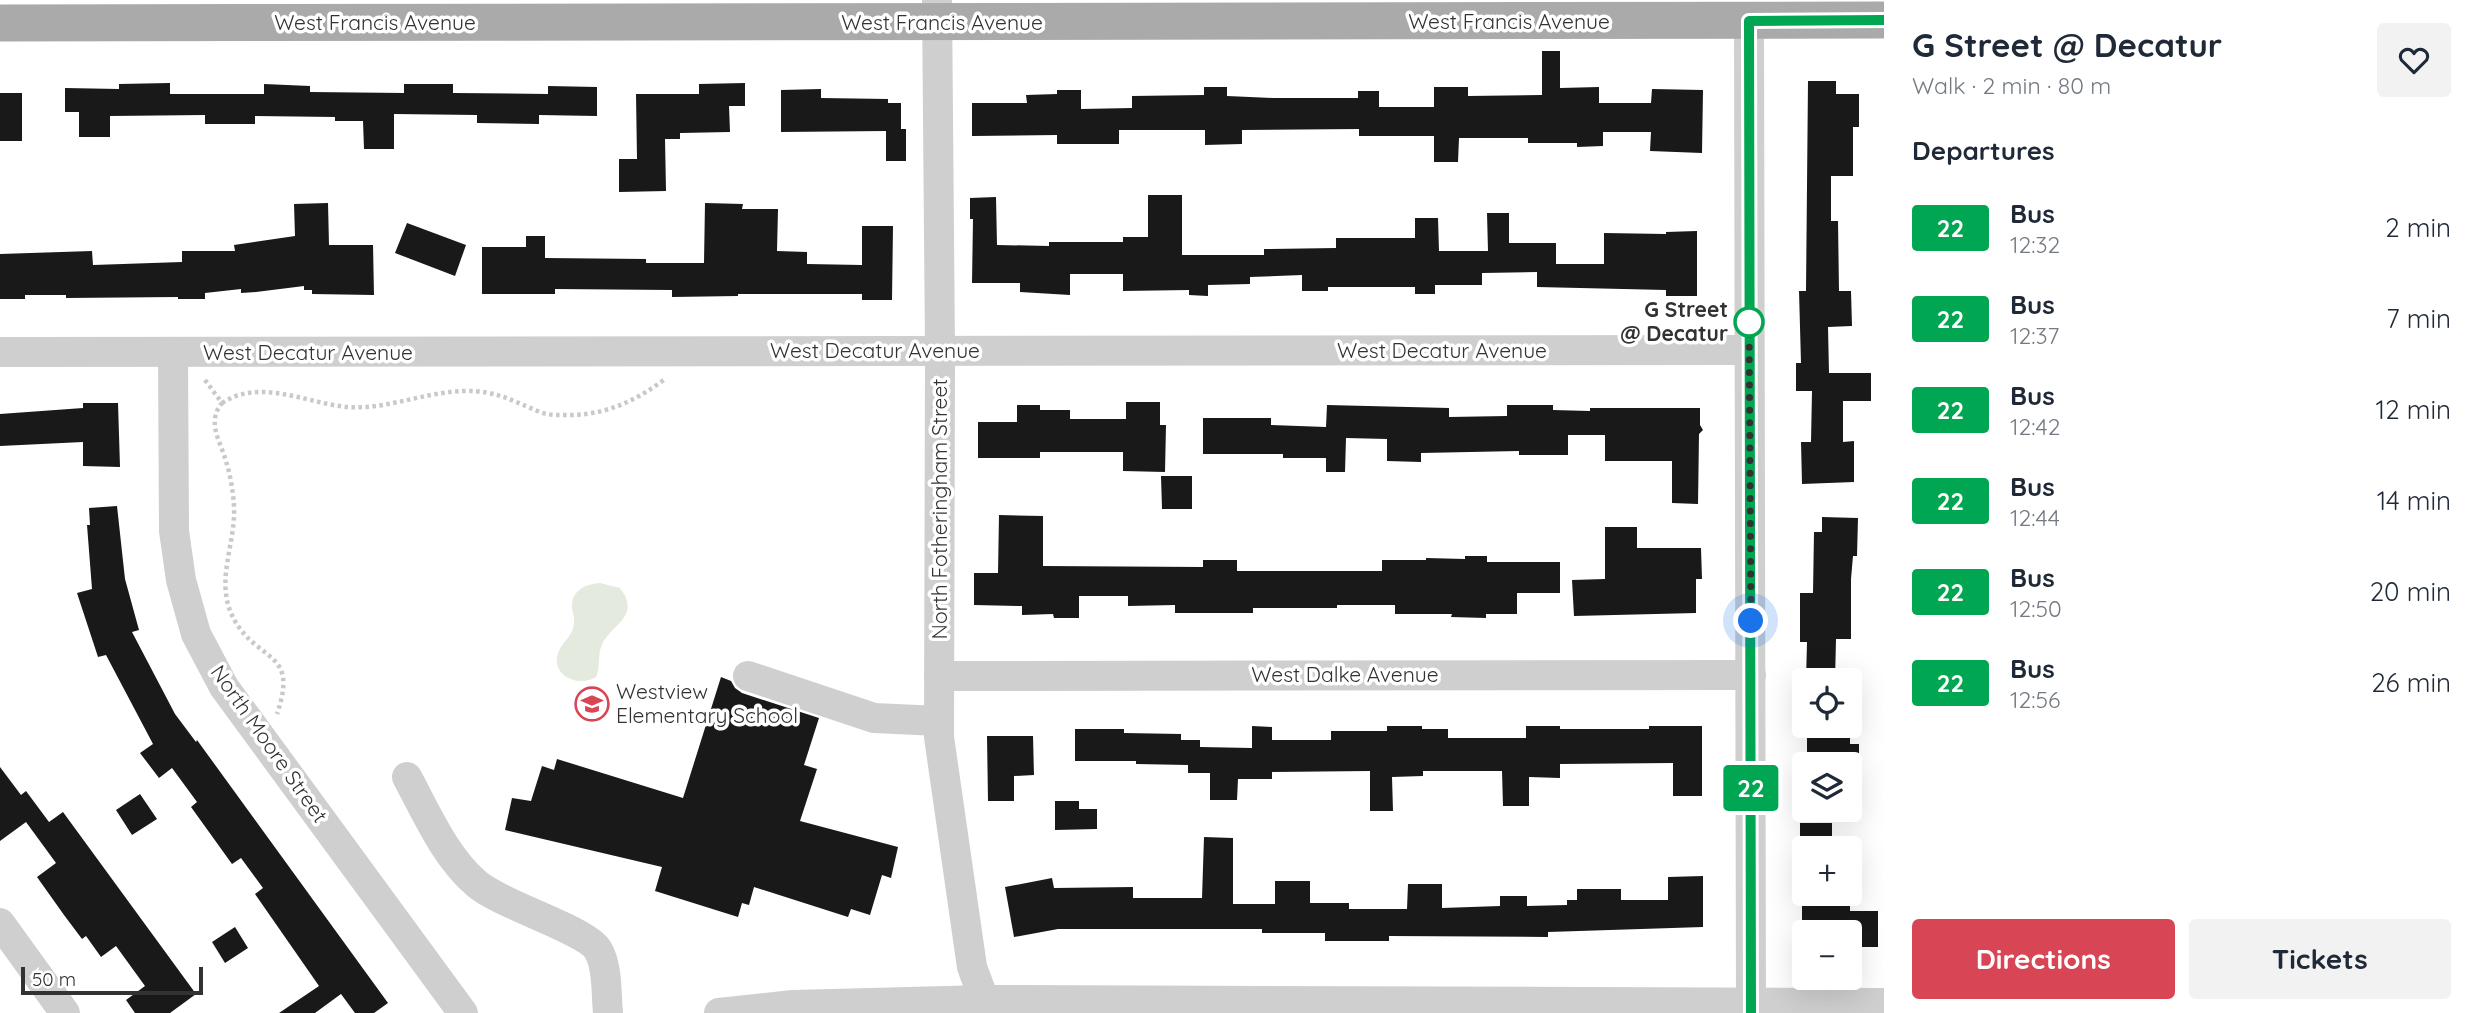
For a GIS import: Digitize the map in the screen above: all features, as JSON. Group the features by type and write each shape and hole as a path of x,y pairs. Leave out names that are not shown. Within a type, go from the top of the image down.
{"main road":[{"name":"West Francis Avenue","path":"0,23 938,12 1749,21 1884,20"}],"street":[{"name":"North Fotheringham Street","path":"938,12 939,721 947,799 972,967 987,1007"},
{"path":"1749,21 1751,1008"},
{"name":"West Decatur Avenue","path":"0,352 1749,351"},
{"name":"North Moore Street","path":"173,353 174,531 181,580 195,634 224,687 463,1013"},
{"name":"West Dalke Avenue","path":"939,676 1751,675"},
{"path":"748,676 874,718 939,721"},
{"path":"407,777 445,847 477,885 518,908 582,936 597,947 602,959 608,1013"},
{"path":"0,923 65,1013"},
{"path":"719,1013 793,1005 1751,1008 1884,1003"}],"path":[{"path":"277,714 283,698 284,676 271,655 248,638 236,622 224,588 233,532 234,505 225,458 215,431 215,414 222,403 240,394 263,392 358,407 450,391 476,391 506,397 548,414 585,414 623,405 674,373"},
{"path":"205,380 222,403"}],"shaded area":[{"path":"600,583 620,588 628,606 623,620 602,645 596,677 576,681 560,670 557,657 573,629 574,597 580,589"}],"building":[{"path":"1542,51 1560,51 1560,88 1599,87 1599,103 1651,103 1652,89 1703,90 1702,153 1650,151 1651,132 1603,132 1603,146 1577,147 1577,143 1528,143 1528,138 1459,138 1458,162 1434,162 1434,136 1359,136 1359,129 1242,130 1242,144 1205,145 1205,130 1119,130 1119,144 1057,144 1057,135 972,136 972,103 1027,103 1026,95 1057,94 1057,90 1081,90 1081,109 1132,108 1132,96 1204,95 1204,87 1227,87 1227,96 1273,98 1358,98 1358,91 1379,91 1379,107 1434,107 1434,87 1468,87 1468,96 1542,95"},
{"path":"1808,81 1836,81 1836,94 1859,94 1859,127 1853,127 1853,176 1831,176 1831,221 1838,221 1839,291 1851,291 1852,326 1828,327 1829,373 1871,373 1871,401 1843,401 1843,442 1854,441 1854,482 1802,484 1801,442 1811,442 1812,391 1796,391 1796,363 1801,363 1799,291 1806,291"},
{"path":"170,83 170,94 264,94 264,84 310,86 310,92 404,93 404,84 453,84 453,93 548,94 548,86 597,87 597,116 539,115 539,124 477,123 477,115 394,114 394,149 364,149 363,121 335,121 335,117 255,116 255,124 205,124 205,115 110,116 110,137 79,137 79,112 65,112 65,88 119,89 119,84"},
{"path":"745,83 745,106 729,106 730,132 680,133 680,139 665,139 666,191 619,192 619,159 637,159 636,94 699,94 699,84"},
{"path":"821,89 821,98 888,99 888,103 901,103 901,129 906,129 906,161 886,161 886,131 781,132 781,90"},
{"path":"0,93 22,93 22,141 0,141"},
{"path":"1148,195 1182,195 1182,255 1264,255 1264,249 1336,248 1336,238 1415,238 1415,218 1438,218 1439,251 1488,251 1487,213 1509,213 1509,243 1556,243 1556,264 1604,264 1604,233 1666,234 1697,231 1697,296 1666,296 1666,290 1537,287 1537,272 1482,273 1482,285 1435,285 1435,294 1415,294 1415,287 1328,287 1328,291 1302,291 1302,275 1250,277 1250,284 1208,285 1208,296 1189,295 1189,290 1123,291 1123,274 1070,274 1070,295 1020,292 1020,283 972,283 973,219 970,219 970,198 996,197 997,245 1049,246 1049,242 1123,242 1123,237 1148,237"},
{"path":"328,203 329,245 373,245 374,295 312,294 312,290 304,290 304,286 256,292 241,293 241,289 205,293 205,299 25,295 25,299 0,299 0,254 92,251 93,265 182,262 182,251 235,251 234,245 295,236 294,204"},
{"path":"705,203 743,204 742,209 778,209 777,251 807,252 807,264 862,265 862,226 893,226 892,300 862,300 862,294 672,297 672,290 555,289 555,294 482,294 482,247 526,247 526,236 545,236 545,258 646,259 646,263 704,263"},
{"path":"407,223 466,245 455,276 395,253"},
{"path":"1126,402 1160,402 1160,425 1166,425 1165,472 1123,471 1123,452 1040,452 1040,458 978,458 978,422 1017,422 1017,405 1040,405 1040,410 1070,410 1070,419 1126,419"},
{"path":"83,403 118,403 120,467 83,466 83,442 0,446 0,414 83,408"},
{"path":"1327,405 1449,408 1449,417 1507,416 1507,405 1553,405 1553,410 1590,411 1590,408 1700,408 1700,425 1703,430 1699,434 1698,504 1672,503 1672,461 1605,461 1605,435 1568,435 1568,455 1519,455 1519,451 1421,453 1421,462 1387,461 1387,439 1346,438 1345,472 1326,472 1326,458 1283,458 1283,454 1203,454 1203,418 1271,418 1271,425 1326,427"},
{"path":"1161,476 1192,476 1192,509 1162,509"},
{"path":"117,506 125,579 139,630 132,632 175,714 196,742 197,740 388,1003 374,1013 355,1013 341,994 315,1013 279,1013 319,986 255,894 263,888 241,858 232,864 191,807 197,802 172,768 159,778 140,753 153,744 106,655 98,657 77,593 92,589 87,525 90,525 89,508"},
{"path":"999,515 1043,516 1043,566 1203,567 1203,560 1237,560 1237,571 1382,571 1382,560 1465,559 1465,556 1487,556 1487,562 1560,562 1560,593 1517,593 1517,614 1486,614 1486,618 1451,617 1452,614 1395,614 1395,605 1253,608 1253,613 1175,613 1175,605 1128,606 1128,596 1079,596 1079,618 1054,618 1053,614 1022,615 1022,606 974,605 974,573 998,573"},
{"path":"1822,517 1858,518 1857,556 1853,556 1851,579 1851,639 1836,639 1835,668 1806,668 1807,642 1800,642 1800,593 1813,593 1814,532 1822,532"},
{"path":"1605,527 1637,527 1637,548 1701,548 1702,579 1696,579 1696,613 1574,616 1572,580 1605,579"},
{"path":"721,677 731,681 742,693 819,718 804,765 817,769 800,821 898,847 891,878 882,875 870,915 851,909 848,917 754,887 749,905 742,903 738,917 655,891 662,867 505,830 512,798 531,801 542,766 554,770 557,759 683,798"},
{"path":"1252,726 1272,727 1272,740 1331,740 1331,731 1387,731 1387,726 1448,729 1448,738 1526,738 1526,726 1560,726 1560,729 1649,729 1649,726 1702,726 1702,796 1673,796 1673,763 1560,764 1560,778 1529,777 1529,806 1503,806 1502,771 1423,771 1423,776 1392,777 1393,811 1370,811 1370,771 1272,772 1272,779 1238,779 1237,800 1210,800 1210,773 1188,773 1188,765 1136,764 1136,761 1075,761 1075,729 1124,729 1124,733 1181,734 1181,740 1200,740 1200,747 1252,748"},
{"path":"987,736 1033,736 1034,775 1014,776 1014,801 988,801"},
{"path":"1807,738 1850,738 1850,744 1859,744 1859,752 1807,752"},
{"path":"0,767 21,795 26,791 49,822 63,812 196,994 170,1013 135,1013 126,1000 145,986 116,946 101,957 86,936 82,939 64,915 37,877 56,863 26,822 0,841"},
{"path":"140,794 157,819 132,835 116,810"},
{"path":"1055,801 1079,801 1079,809 1097,809 1097,829 1055,830"},
{"path":"1800,823 1832,823 1832,836 1800,836"},
{"path":"1204,837 1233,838 1233,904 1275,904 1275,881 1310,881 1310,903 1349,903 1349,909 1407,909 1408,884 1442,884 1442,908 1500,906 1500,896 1527,896 1527,906 1567,905 1567,900 1577,900 1577,889 1621,889 1621,900 1668,900 1668,877 1703,876 1703,927 1548,932 1548,937 1389,936 1389,941 1325,941 1325,933 1262,933 1262,929 1058,929 1014,937 1005,887 1052,878 1054,888 1133,887 1133,898 1202,898"},
{"path":"1802,906 1850,906 1850,911 1878,911 1878,947 1862,947 1862,920 1802,920"},
{"path":"235,927 248,948 225,963 212,942"}],"bus line":[{"name":"22","path":"1751,1013 1749,21 1884,20"}],"place":[{"name":"G Street @ Decatur","path":"1749,322"},
{"name":"Westview Elementary School","path":"592,704"}],"route":[{"path":"1749,322 1751,621"}]}
